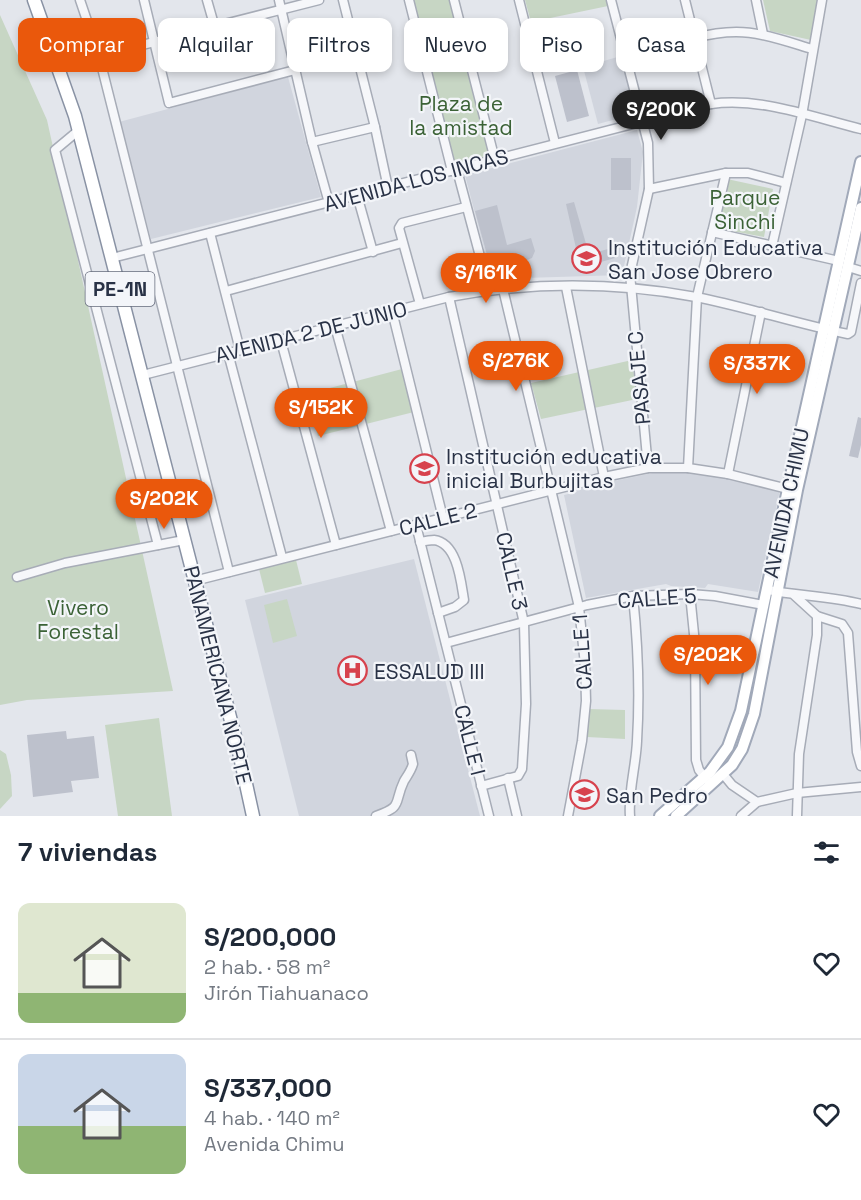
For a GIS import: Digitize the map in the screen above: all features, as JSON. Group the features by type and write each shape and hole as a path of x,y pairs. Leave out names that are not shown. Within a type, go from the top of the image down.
{"highway":[{"name":"PANAMERICANA NORTE","path":"34,0 79,130 239,752 253,816"},
{"name":"PANAMERICANA NORTE","path":"248,796 248,816"}],"main road":[{"name":"AVENIDA CHIMU","path":"676,816 708,781 735,730 741,711 764,605 772,591 797,490 843,264 861,162"},
{"name":"AVENIDA CHIMU","path":"660,816 708,781 723,774 742,749 754,714 788,489 829,330 845,282 843,264 861,208"}],"street":[{"path":"80,0 86,18"},
{"path":"144,0 169,103 287,72"},
{"path":"207,0 212,18"},
{"path":"242,18 280,4 319,0"},
{"path":"343,0 388,188"},
{"path":"409,0 454,170 489,290"},
{"path":"454,0 495,160"},
{"path":"519,0 555,143"},
{"name":"PASAJE C","path":"611,0 648,143 649,189 630,274 648,468"},
{"path":"685,0 690,18"},
{"path":"756,0 763,34"},
{"path":"772,246 802,115 822,0"},
{"path":"280,4 287,35"},
{"path":"707,35 719,32 763,34 812,49"},
{"path":"146,45 158,42"},
{"path":"103,72 229,572"},
{"path":"295,72 329,203"},
{"path":"703,72 711,104"},
{"name":"AVENIDA LOS INCAS","path":"112,258 711,104 732,101 756,104 861,129"},
{"path":"312,142 375,127"},
{"path":"79,130 55,150 158,545"},
{"path":"649,189 726,173 748,173 786,183"},
{"path":"688,468 697,297 726,173"},
{"path":"357,195 373,252"},
{"path":"420,304 399,228 402,223 466,207"},
{"path":"712,232 843,264 861,271"},
{"path":"210,233 240,350"},
{"path":"226,291 402,243"},
{"path":"829,330 848,334 851,332 861,285 845,282"},
{"path":"566,287 604,477"},
{"name":"AVENIDA 2 DE JUNIO","path":"143,375 449,297 503,289 631,288 697,297 829,330"},
{"name":"CALLE 1","path":"503,289 579,607 586,701 582,741 567,816"},
{"name":"CALLE 3","path":"449,297 524,624 526,704 522,769 518,776 508,778"},
{"path":"392,311 443,518"},
{"path":"728,474 761,312"},
{"path":"336,326 391,531"},
{"path":"281,341 336,545"},
{"path":"228,353 282,557"},
{"name":"CALLE 2","path":"194,581 282,557 648,468 688,468 728,474 788,489"},
{"name":"CALLE I","path":"416,525 489,816"},
{"path":"17,576 65,563 184,540"},
{"path":"420,542 436,540 446,545 453,556 460,580 464,600 455,607 438,613"},
{"path":"772,591 837,598 861,604"},
{"path":"690,594 695,644 696,760 708,781"},
{"name":"CALLE 5","path":"446,643 524,624 579,607 633,596 690,594 764,605"},
{"path":"794,595 817,616 842,624 848,633 857,752 861,766"},
{"path":"630,816 639,705 638,644 633,596"},
{"path":"798,816 796,793 799,754 817,635 817,616"},
{"path":"376,816 394,808 404,780 413,765 411,755"},
{"path":"723,774 732,785 757,802"},
{"path":"481,786 508,778 517,816"},
{"path":"741,816 749,813 757,802 796,793 861,787"}],"shaded area":[{"path":"616,57 616,72 625,72 635,114 598,124 584,72 604,72 604,61"},
{"path":"288,77 321,197 151,239 119,122"},
{"path":"637,130 643,152 637,207 622,275 492,279 465,175"},
{"path":"657,472 696,472 734,478 780,490 758,592 708,584 705,588 666,584 586,598 564,495 577,492 576,489"},
{"name":"ESSALUD III","path":"414,559 480,816 299,816 245,600"}],"green space":[{"name":"Plaza de la amistad","path":"409,0 454,0 459,18 414,18"},
{"path":"525,0 607,0 608,6 550,18 530,18"},
{"path":"763,0 817,0 811,40 770,31"},
{"name":"Vivero Forestal","path":"0,15 18,55 18,72 26,72 47,120 173,691 27,700 0,705"},
{"name":"Plaza de la amistad","path":"427,72 472,72 495,160 452,171"},
{"name":"Parque Sinchi","path":"727,179 773,189 764,237 716,228"},
{"path":"632,360 637,399 541,419 531,383"},
{"path":"402,369 414,412 318,436 307,394"},
{"path":"296,560 302,584 265,593 259,569"},
{"path":"287,599 297,636 273,643 264,605"},
{"path":"588,709 625,710 625,739 587,737"},
{"path":"159,718 172,816 118,816 105,725"},
{"path":"0,750 6,754 11,775 12,796 0,809"}],"building":[{"path":"578,72 589,116 567,122 555,76"},
{"path":"611,158 631,158 631,190 611,190"},
{"path":"574,202 589,254 612,248 615,258 576,269 573,258 578,257 566,204"},
{"path":"497,205 507,245 531,238 535,251 532,258 512,266 495,268 489,262 475,211"},
{"path":"858,417 861,418 861,445 858,458 849,456"},
{"path":"66,731 67,739 94,736 99,778 71,781 73,792 33,797 27,735"}],"place":[{"name":"Institución Educativa San Jose Obrero","path":"587,259"},
{"name":"Institución educativa inicial Burbujitas","path":"425,468"},
{"name":"ESSALUD III","path":"353,671"},
{"name":"San Pedro","path":"585,795"}]}
